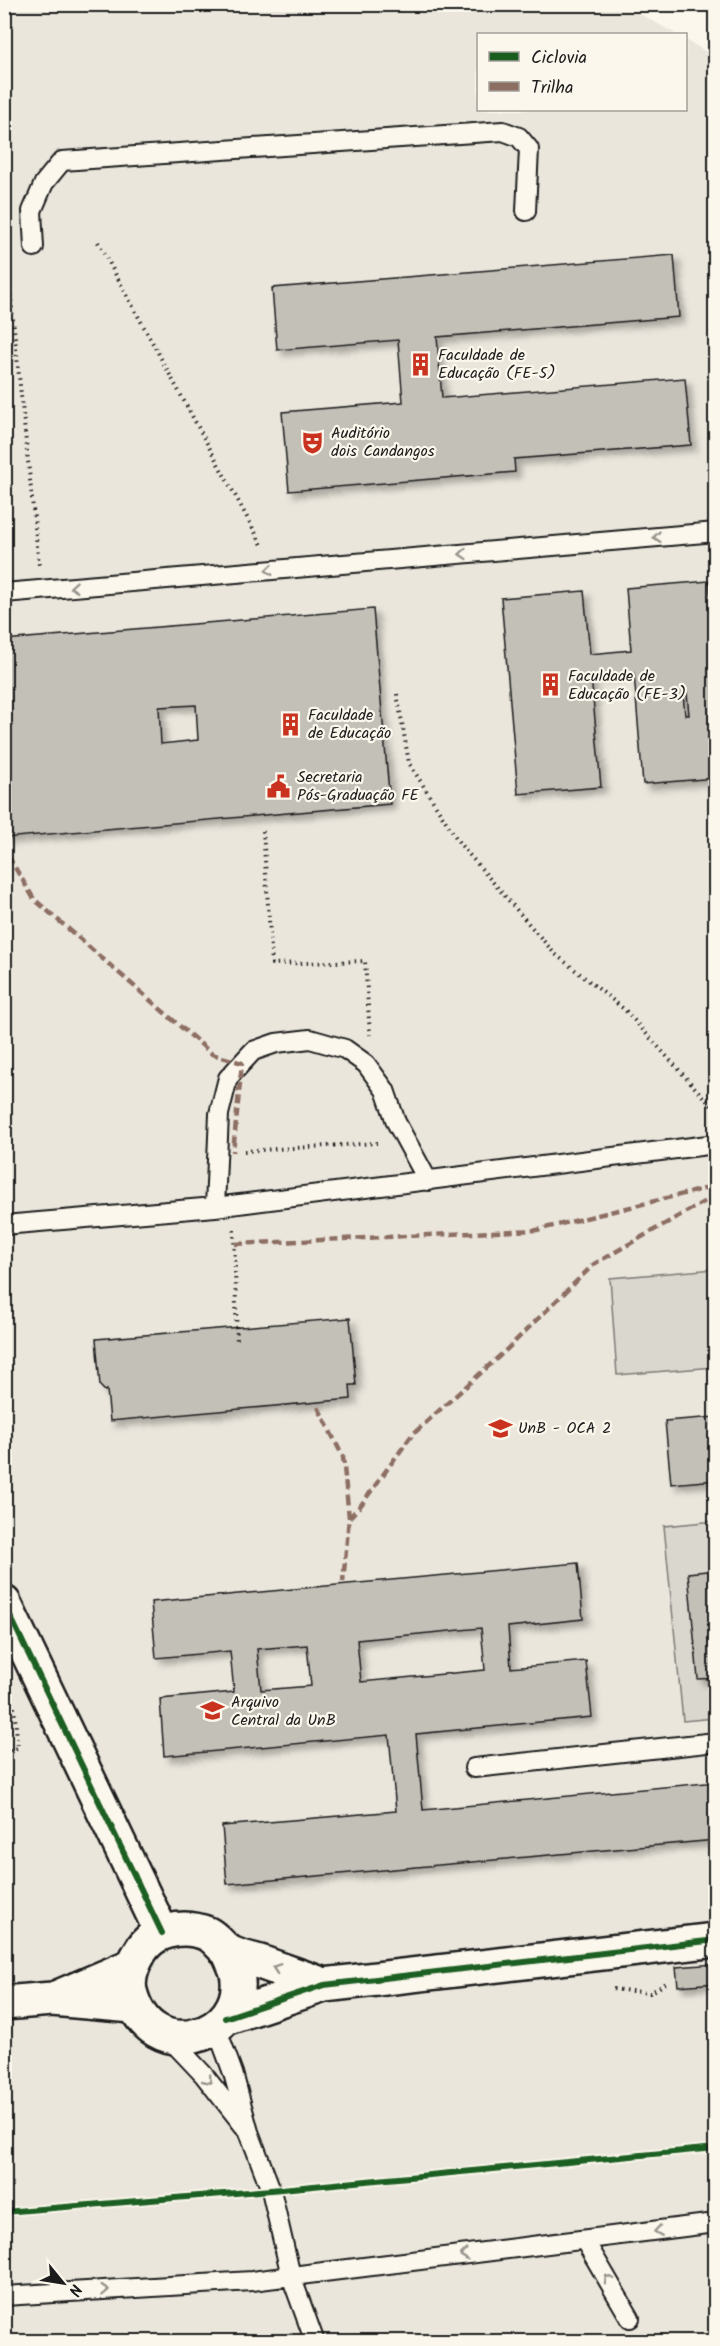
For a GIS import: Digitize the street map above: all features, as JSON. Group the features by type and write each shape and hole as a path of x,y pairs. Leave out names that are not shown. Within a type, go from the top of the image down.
{"street":[{"path":"4,1602 162,1933"},
{"path":"324,1985 228,1951 210,1935 186,1928 162,1933 143,1946 132,1966 129,1986 134,2006 143,2020 168,2037 190,2038 221,2022 324,1985 716,1940"},
{"path":"221,2022 236,1997 237,1973 228,1951"},
{"path":"52,1999 132,1966"},
{"path":"4,2003 52,1999 134,2006"}],"lane":[{"path":"34,247 32,211 44,183 62,161 503,131 519,137 529,149 526,211"},
{"path":"4,593 716,532"},
{"path":"215,1207 219,1114 228,1078 253,1051 276,1043 309,1039 345,1049 366,1064 385,1090 396,1122 428,1180"},
{"path":"4,1225 234,1205 716,1144"},
{"path":"474,1768 716,1742"},
{"path":"221,2022 249,2132 271,2190 291,2276 315,2342"},
{"path":"168,2037 203,2074 249,2132"},
{"path":"4,2296 252,2281 716,2223"},
{"path":"585,2241 630,2318"}],"path":[{"path":"98,242 275,570"},
{"path":"5,249 42,590"},
{"path":"398,694 410,763 460,844 554,953 625,1010 716,1111"},
{"path":"263,831 272,964 364,961 373,1074"},
{"path":"233,1152 378,1143 378,1131"},
{"path":"234,1205 237,1344"}],"shaded area":[{"path":"5,5 624,5 674,33 477,33 477,111 687,111 687,41 715,57 715,2341 5,2342"},
{"path":"715,1269 715,1367 617,1375 610,1278"},
{"path":"715,1521 715,1718 683,1721 664,1526"}],"building":[{"name":"Faculdade de Educação (FE-5)","path":"674,255 679,317 437,337 442,398 685,378 691,445 514,459 515,472 289,491 282,412 403,402 398,340 277,350 272,288"},
{"name":"Faculdade de Educação (FE-3)","path":"709,581 716,655 716,778 643,784 634,673 591,676 601,787 518,794 501,598 584,591 590,654 631,650 626,588","holes":["687,693 689,715 685,715 683,694"]},
{"name":"Faculdade de Educação","path":"373,609 390,804 4,838 4,640","holes":["196,705 198,740 161,744 159,707"]},
{"path":"350,1318 356,1385 350,1385 351,1399 110,1421 107,1390 105,1391 100,1386 96,1339"},
{"path":"716,1417 716,1480 671,1484 665,1421"},
{"path":"578,1563 583,1619 508,1627 511,1668 586,1661 592,1717 416,1734 423,1810 716,1782 716,1840 227,1884 222,1826 396,1811 389,1735 164,1756 160,1699 234,1692 230,1651 156,1658 151,1602","holes":["481,1628 485,1670 361,1682 357,1640","307,1645 311,1686 261,1690 257,1649"]},
{"path":"716,1570 716,1678 698,1679 688,1573"},
{"path":"716,1964 716,1983 678,1986 676,1967"}],"marked path":[{"path":"8,856 34,899 212,1054 242,1063 233,1152"},
{"path":"235,1244 537,1230 716,1186"},
{"path":"349,1518 412,1435 503,1353 594,1264 716,1195"},
{"path":"318,1407 343,1457 349,1518 343,1582"}],"cycle path":[{"path":"4,1603 162,1933"},
{"path":"225,2018 324,1985 716,1940"},
{"path":"4,2212 271,2190 716,2148"}],"place":[{"name":"Faculdade de Educação (FE-5)","path":"420,364"},
{"name":"Auditório dois Candangos","path":"313,442"},
{"name":"Faculdade de Educação (FE-3)","path":"550,685"},
{"name":"Faculdade de Educação","path":"290,724"},
{"name":"Secretaria Pós-Graduação FE","path":"279,786"},
{"name":"UnB - OCA 2","path":"500,1428"},
{"name":"Arquivo Central da UnB","path":"213,1711"}]}
